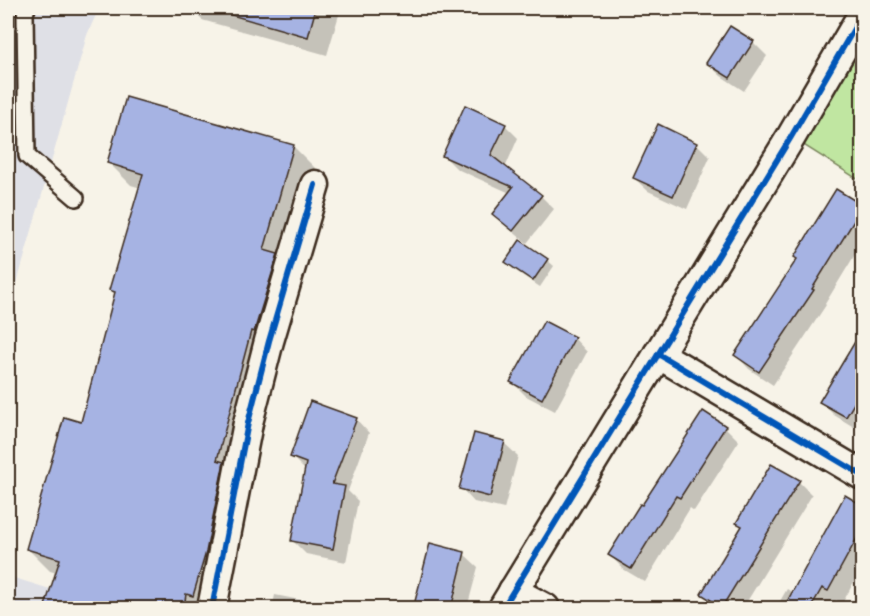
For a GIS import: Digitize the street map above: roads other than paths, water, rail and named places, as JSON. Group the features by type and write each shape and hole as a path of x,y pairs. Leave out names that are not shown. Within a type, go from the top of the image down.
{"street":[{"path":"545,609 508,600 791,136 862,15"},
{"path":"212,609 248,423 269,341 315,185"},
{"path":"658,354 862,475"}],"lane":[{"path":"27,8 25,14 27,156 76,198"}]}
